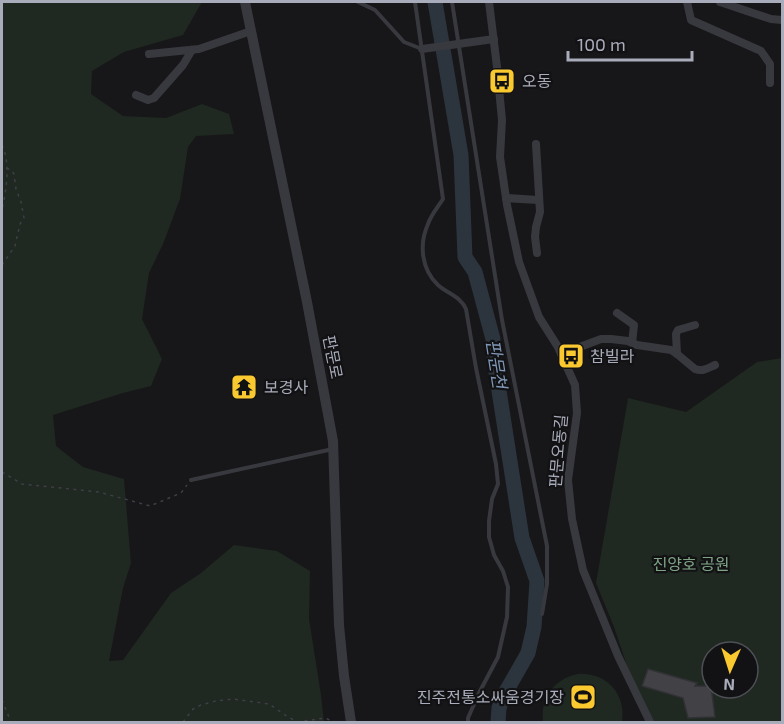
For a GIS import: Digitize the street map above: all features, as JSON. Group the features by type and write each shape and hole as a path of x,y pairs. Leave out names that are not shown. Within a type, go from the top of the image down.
{"street":[{"name":"판문로","path":"245,2 308,302 333,441 339,624 351,723"},
{"name":"판문오동길","path":"489,2 501,120 501,157 506,198 519,262 539,317 561,354 575,385 577,413 568,480 572,519 583,570 618,656 650,723"},
{"path":"687,2 691,20 760,51 770,64 770,83"},
{"path":"720,2 771,19 783,20"},
{"path":"149,54 199,49 251,32"},
{"path":"422,49 494,39"},
{"path":"136,95 148,100 154,98 183,65 192,50"},
{"path":"536,144 540,212 535,237 537,253"},
{"path":"506,198 538,200"},
{"path":"617,313 634,325 632,343"},
{"path":"677,354 676,334 678,330 695,325"},
{"path":"561,354 601,339 611,339 671,350 695,369 705,370 715,365"}],"lane":[{"path":"358,2 375,10 404,42 422,49"},
{"path":"415,2 442,199 428,223 422,244 423,260 431,277 439,286 463,301 466,309 496,464 498,484 492,499 489,537 508,587 507,617 498,657 478,693 468,723"},
{"path":"452,2 502,320 547,546 547,584 542,614"},
{"path":"191,480 334,449"}],"path":[{"path":"2,145 6,168 2,210"},
{"path":"2,265 15,246 20,224 24,218 14,174 6,168"},
{"path":"2,472 22,484 99,492 150,506 181,493 191,480"},
{"path":"183,723 194,709 201,705 233,699 269,704 298,722 325,718 335,723"},
{"path":"2,700 11,723"}],"green space":[{"path":"2,2 202,2 183,35 124,52 92,71 91,94 123,116 166,118 202,104 229,114 234,134 196,136 188,147 180,199 149,273 142,319 162,359 151,386 53,415 56,446 83,467 124,479 131,563 123,588 109,661 123,660 171,593 201,573 234,545 277,551 310,571 309,619 324,722 2,722"},
{"name":"진양호 공원","path":"782,358 782,722 652,722 628,669 596,583 628,398 686,412 757,362"},
{"name":"진주전통소싸움경기장","path":"577,674 597,677 612,686 621,702 622,722 543,722 544,705 550,691 561,681"}],"building":[{"path":"648,669 697,683 695,686 700,686 700,700 713,700 715,717 688,718 683,698 642,686"}],"waterway":[{"name":"판문천","path":"435,2 461,155 465,257 475,272 493,339 494,359 522,538 537,581 534,627 528,653 504,695 499,708 498,722"}],"place":[{"name":"오동","path":"502,81"},
{"name":"참빌라","path":"571,356"},
{"name":"보경사","path":"244,387"},
{"name":"진주전통소싸움경기장","path":"583,697"}]}
